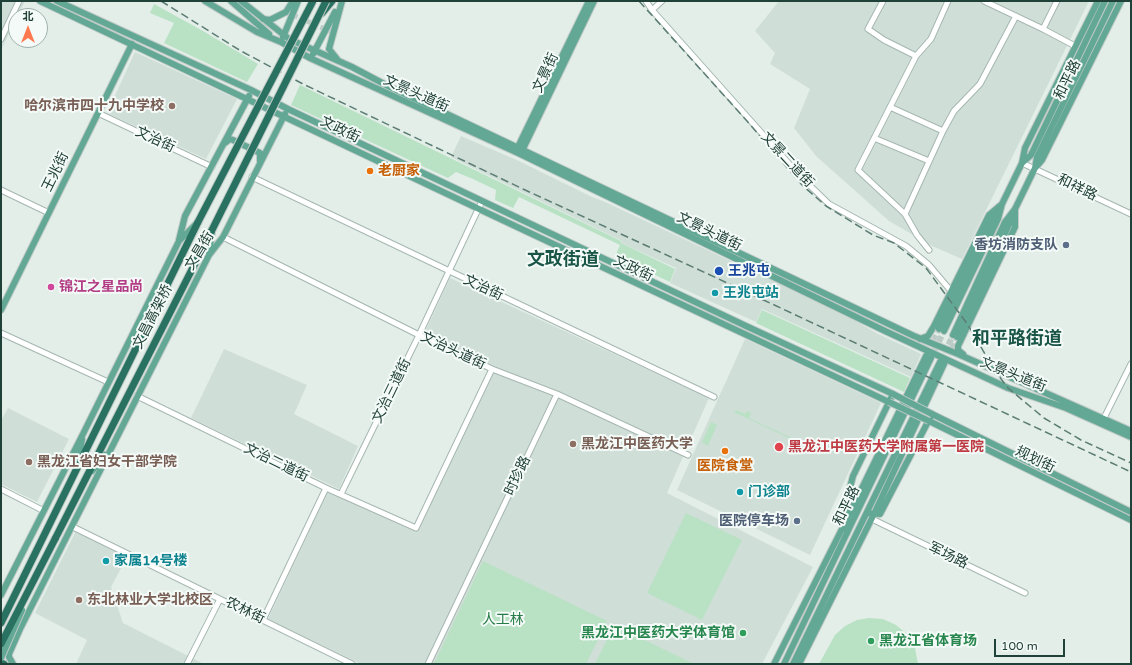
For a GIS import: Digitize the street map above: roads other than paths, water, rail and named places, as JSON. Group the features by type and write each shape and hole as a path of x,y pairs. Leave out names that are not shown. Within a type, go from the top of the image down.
{"highway":[{"path":"306,14 308,1"},
{"name":"文昌高架桥","path":"1,624 198,222 312,1"},
{"name":"文昌高架桥","path":"1,644 88,476 326,1"},
{"path":"316,19 332,1"}],"main road":[{"path":"40,1 248,99"},
{"path":"1,595 179,240 185,216 248,99 251,90 56,1"},
{"name":"文景头道街","path":"205,1 258,32 310,58 519,151 920,339 967,358 1103,421 1131,437"},
{"name":"文景头道街","path":"231,1 266,32 280,42 315,50"},
{"name":"文景头道街","path":"241,1 289,39 341,62 917,346 1008,388 1131,431"},
{"path":"264,19 270,20 286,12 293,1"},
{"path":"280,42 298,1"},
{"name":"文景街","path":"519,151 589,1"},
{"name":"文景街","path":"519,151 594,1"},
{"name":"和平路","path":"1002,204 1022,163 1025,148 1098,1"},
{"name":"和平路","path":"1022,163 1031,155 1105,1"},
{"name":"和平路","path":"1035,168 1037,157 1113,1"},
{"name":"和平路","path":"955,336 1035,168 1042,160 1121,1"},
{"path":"310,58 341,2"},
{"path":"341,2 329,49 341,62"},
{"name":"王兆街","path":"1,310 132,44"},
{"name":"文政街","path":"251,90 482,201 893,394 932,414"},
{"name":"文政街","path":"248,99 929,421"},
{"name":"文昌街","path":"13,664 9,654 20,629 73,527 111,448 209,255 223,237 252,177 288,109"},
{"path":"224,144 230,140 233,140 260,153 260,163"},
{"path":"920,339 928,336 934,326 989,215 1002,204"},
{"path":"942,330 993,217 1002,204"},
{"path":"967,358 958,350 958,346 1015,227 1015,209"},
{"path":"179,240 198,222"},
{"path":"209,255 212,230"},
{"name":"和平路","path":"784,664 847,533 928,357 847,519"},
{"name":"和平路","path":"793,664 942,363 873,517"},
{"path":"847,533 847,499 853,476 893,394"},
{"path":"798,664 873,517 880,514 932,414"},
{"name":"规划街","path":"932,414 1131,512"},
{"name":"规划街","path":"929,421 1131,520"},
{"path":"77,471 83,434"},
{"path":"88,476 111,448"},
{"path":"774,664 847,519 859,507"},
{"path":"867,513 873,517"},
{"path":"1,615 19,585"},
{"path":"1,658 30,589"},
{"path":"1,634 12,636 20,629"}],"street":[{"path":"1,39 19,1"},
{"name":"文景二道街","path":"646,1 652,10 799,175 829,204 906,246 929,265 951,291"},
{"path":"652,10 662,1"},
{"path":"883,1 868,29 884,40 916,56"},
{"path":"929,250 917,235 905,214 858,170 916,56 931,39 948,1"},
{"path":"984,1 1075,46"},
{"path":"1043,29 1057,1"},
{"path":"905,214 943,131 954,111 980,84 1016,16"},
{"path":"890,107 943,131"},
{"name":"文治街","path":"98,113 212,167"},
{"path":"874,138 929,161"},
{"name":"和祥路","path":"1022,163 1131,214"},
{"name":"文治街","path":"252,177 714,397"},
{"path":"1,190 49,213"},
{"name":"文治三道街","path":"341,494 419,335 482,201"},
{"name":"文治头道街","path":"223,237 419,335 492,368 557,394 688,456"},
{"path":"1,333 108,382"},
{"path":"1103,421 1131,364"},
{"name":"文治二道街","path":"138,396 326,488 416,528 492,368"},
{"name":"时珍路","path":"428,664 557,394"},
{"path":"263,620 326,488"},
{"path":"1,489 44,511"},
{"name":"军场路","path":"873,517 1025,593"},
{"name":"农林街","path":"73,527 352,664"},
{"path":"187,664 220,599"}],"tunnel":[{"path":"286,12 332,32"},
{"path":"927,353 939,329"},
{"path":"931,358 944,331"},
{"path":"941,361 953,335"},
{"path":"945,361 957,337"}],"railway":[{"path":"161,1 241,51 303,84 523,189 1131,472"},
{"path":"639,1 747,121 802,185 826,206 873,235 894,243 926,268 968,325 995,371 1008,388 1044,418 1081,440 1131,463"}],"place":[{"name":"哈尔滨市四十九中学校","path":"172,106"},
{"name":"老厨家","path":"370,171"},
{"name":"香坊消防支队","path":"1066,245"},
{"name":"王兆屯","path":"719,271"},
{"name":"锦江之星品尚","path":"51,287"},
{"name":"王兆屯站","path":"715,293"},
{"name":"黑龙江中医药大学","path":"573,444"},
{"name":"黑龙江中医药大学附属第一医院","path":"779,447"},
{"name":"医院食堂","path":"725,451"},
{"name":"黑龙江省妇女干部学院","path":"29,462"},
{"name":"门诊部","path":"740,492"},
{"name":"医院停车场","path":"797,521"},
{"name":"家属14号楼","path":"106,561"},
{"name":"东北林业大学北校区","path":"79,600"},
{"name":"黑龙江中医药大学体育馆","path":"743,633"},
{"name":"黑龙江省体育场","path":"871,641"}],"district":[{"name":"文政街道","path":"563,260"},
{"name":"和平路街道","path":"1017,339"}],"park label":[{"name":"人工林","path":"503,620"}]}
